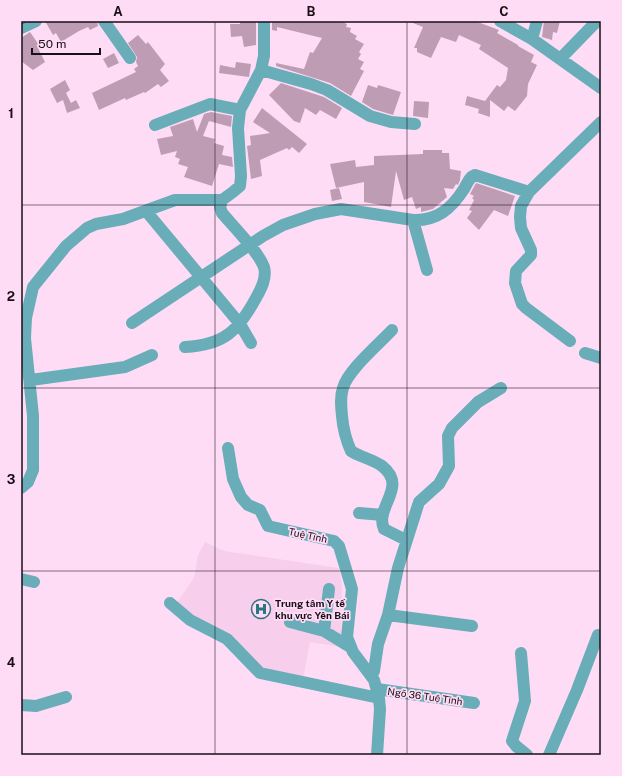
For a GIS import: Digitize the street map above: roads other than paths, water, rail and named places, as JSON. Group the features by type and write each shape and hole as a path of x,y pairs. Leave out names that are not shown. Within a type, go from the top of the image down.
{"street":[{"path":"21,28 36,21"},
{"path":"104,21 130,58"},
{"path":"21,488 28,482 33,470 34,437 31,380 25,338 26,318 33,287 66,246 82,231 96,224 123,219 175,200 222,200 240,186 238,128 240,110 261,70 264,56 264,21"},
{"path":"500,21 532,39 561,58 601,88"},
{"path":"532,39 537,21"},
{"path":"561,58 597,21"},
{"path":"261,70 327,90 370,116 391,122 415,124"},
{"path":"155,125 210,104 240,110"},
{"path":"570,341 522,304 515,283 516,272 531,255 531,250 521,228 521,206 529,192 601,122"},
{"path":"132,322 249,245 283,225 315,214 341,209 413,220 425,221 434,219 450,206 464,190 471,177 475,174 529,192"},
{"path":"185,347 199,346 219,340 230,334 240,324 259,293 263,283 265,273 263,266 249,245 222,213 220,207 222,200"},
{"path":"146,211 240,324 251,343"},
{"path":"413,220 427,270"},
{"path":"392,330 354,369 346,380 343,387 341,402 344,430 350,451 380,465 391,476 392,491 383,515 384,530 406,540"},
{"path":"585,353 601,358"},
{"path":"31,380 125,367 152,355"},
{"path":"368,671 374,671 382,630 388,615 406,540 419,502 439,484 447,472 449,454 448,436 452,428 478,402 501,388"},
{"name":"Tuệ Tĩnh","path":"228,448 233,478 241,497 248,505 260,510 268,526 334,541 339,546 352,589 346,638 350,647 374,680 378,694 380,709 377,755"},
{"path":"359,513 383,515"},
{"path":"21,579 34,582"},
{"path":"324,631 329,589"},
{"name":"Ngõ 36 Tuệ Tĩnh","path":"170,603 190,620 227,639 260,673 378,694 474,703"},
{"path":"388,615 472,626"},
{"path":"290,622 324,631 350,647"},
{"path":"548,755 577,690 598,635"},
{"path":"521,653 525,701 512,741 527,755"},
{"path":"21,705 36,706 66,697"}],"place":[{"name":"Trung tâm Y tế khu vực Yên Bái","path":"261,609"}]}
